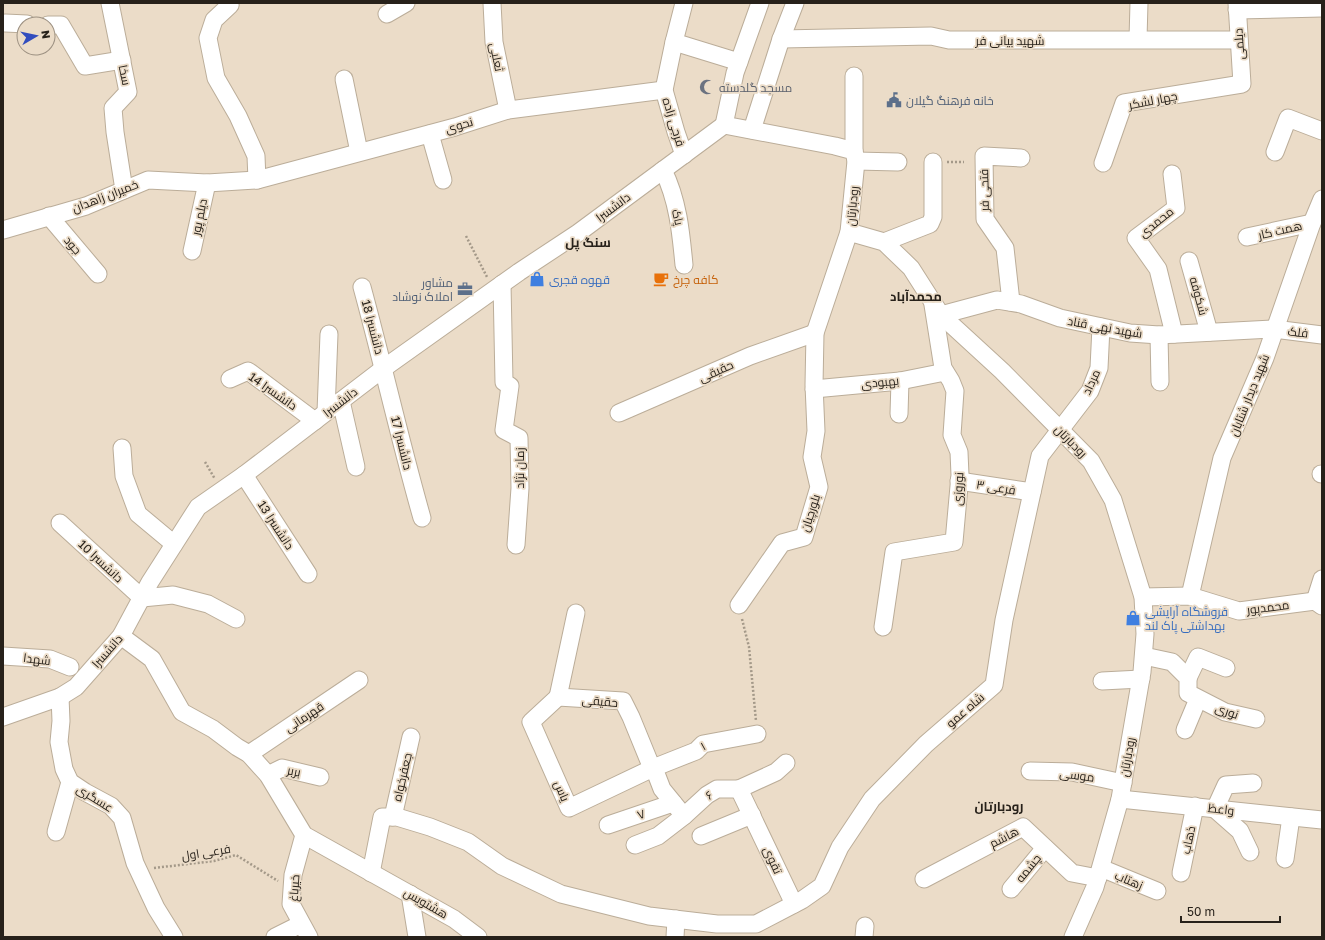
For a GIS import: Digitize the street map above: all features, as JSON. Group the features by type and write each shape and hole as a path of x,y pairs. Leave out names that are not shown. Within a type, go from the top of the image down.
{"street":[{"name":"سخا","path":"110,3 128,92 113,108 114,132 124,190"},
{"path":"229,3 230,5 214,20 208,38 216,78 238,116 256,156 257,180"},
{"path":"387,14 406,3"},
{"name":"ثعلبی","path":"492,3 494,42 508,110"},
{"name":"فرجی زاده","path":"684,3 664,90 684,155"},
{"path":"760,3 739,62 724,125 835,146 855,156 898,162"},
{"path":"752,130 781,39 795,3"},
{"path":"1138,39 1139,3"},
{"path":"1238,7 1322,8 1321,3"},
{"name":"دیلمی","path":"1238,7 1242,84"},
{"path":"5,23 16,24"},
{"path":"56,25 61,25 85,66 122,60"},
{"name":"شهید بیانی فر","path":"781,39 931,36 949,40 1239,40"},
{"path":"674,42 739,62"},
{"name":"رودبارتان","path":"854,76 855,156 849,232 884,242 911,268 937,310 1002,371 1091,461 1114,500 1143,597 1145,634 1144,656 1121,791 1099,873 1073,937"},
{"path":"344,79 359,152"},
{"name":"چهار لشکر","path":"1103,162 1124,103 1242,84"},
{"name":"نحوی","path":"257,180 430,134 508,110 664,90"},
{"path":"1275,152 1288,118 1322,131"},
{"name":"دانشسرا","path":"3,717 60,697 76,687 121,636 174,544 198,507 244,475 384,368 498,287 578,233 724,125"},
{"path":"430,134 443,180"},
{"name":"فتحی فر","path":"1011,302 1005,248 985,219 984,156 1020,158"},
{"path":"884,242 930,224 933,217 933,162"},
{"name":"پاک","path":"663,170 670,183 681,229 684,265"},
{"name":"محمدی","path":"1167,334 1158,270 1136,238 1176,208 1172,174"},
{"name":"خمیران زاهدان","path":"3,230 86,206 148,180 207,183 257,180"},
{"name":"دیلم پور","path":"192,251 207,183"},
{"name":"شهید دیدار شتابان","path":"1190,596 1222,458 1265,358 1312,222 1322,199"},
{"name":"جود","path":"49,216 98,274"},
{"name":"همت کار","path":"1248,237 1312,222"},
{"name":"بلورچیان","path":"739,605 782,542 804,536 819,486 812,457 816,431 814,389 815,334 849,232"},
{"name":"شکوفه","path":"1189,261 1209,332"},
{"name":"دانشسرا 18","path":"362,287 384,368"},
{"name":"زمان نژاد","path":"498,287 504,382 510,386 504,430 519,438 520,488 516,545"},
{"name":"شهید نهی قناد","path":"937,310 997,300 1021,304 1060,318 1130,333 1167,334 1274,329"},
{"name":"نوروزی","path":"883,627 894,552 954,542 959,481 959,452 952,435 955,391 943,368 937,310"},
{"name":"مرداد","path":"1060,430 1090,391 1099,368 1101,327"},
{"name":"فلک","path":"1274,329 1322,335"},
{"path":"320,417 328,334"},
{"name":"حقیقی","path":"619,413 750,356 815,334"},
{"path":"1160,382 1167,334"},
{"name":"دانشسرا 17","path":"384,368 405,457 422,518"},
{"name":"دانشسرا 14","path":"230,379 248,371 320,417"},
{"name":"بهبودی","path":"814,389 900,381 945,372"},
{"path":"899,414 900,381"},
{"path":"341,400 356,467"},
{"name":"شاه عمو","path":"757,930 822,886 840,847 872,799 926,744 994,685 1004,620 1040,456 1060,430"},
{"path":"122,448 124,476 138,514 174,544"},
{"name":"دانشسرا 13","path":"244,475 308,574"},
{"name":"فرعی ۳","path":"959,481 1032,492"},
{"name":"دانشسرا 10","path":"60,523 142,598"},
{"path":"1318,603 1322,579"},
{"path":"142,598 173,595 208,604 236,619"},
{"name":"محمدپور","path":"1143,597 1190,596 1238,611 1318,603"},
{"path":"558,697 576,613"},
{"path":"121,636 152,659 182,712 213,729 249,754 268,775 304,835"},
{"name":"شهدا","path":"3,656 50,659 70,667"},
{"path":"1144,656 1172,662 1188,678 1198,657 1226,668"},
{"name":"نوری","path":"1188,678 1188,694 1225,712 1256,719"},
{"path":"1102,681 1141,679"},
{"name":"قهرمانی","path":"249,754 359,680"},
{"name":"عسگری","path":"60,697 61,721 59,742 64,769 70,782 111,806 122,818 138,870 156,908 174,937"},
{"name":"حقیقی","path":"558,697 623,701 662,789 679,810"},
{"name":"یاس","path":"558,697 532,722 569,808 653,768"},
{"path":"1185,730 1198,699"},
{"name":"۱","path":"653,768 696,751 703,744 757,734"},
{"name":"جعفرخواه","path":"393,817 411,737"},
{"path":"739,789 776,772 786,763"},
{"name":"بربر","path":"268,775 282,768 320,777"},
{"name":"موسی","path":"1030,771 1072,772 1121,791"},
{"path":"56,832 70,782"},
{"path":"1250,852 1240,831 1215,809 1226,785 1253,783"},
{"name":"۶","path":"635,845 658,836 679,810 717,789 739,789"},
{"name":"تقوی","path":"739,789 794,904"},
{"name":"واعظ","path":"1121,791 1215,809 1322,820"},
{"name":"ذهاب","path":"1181,873 1195,806"},
{"name":"۷","path":"608,825 679,810"},
{"path":"701,836 752,815"},
{"path":"371,873 382,817 397,817 430,826 468,842 502,866 561,894 649,916 757,930"},
{"path":"1285,859 1291,817"},
{"name":"هاشم","path":"924,879 1023,827 1072,873 1099,873"},
{"name":"هشتویس","path":"304,835 454,919 478,937"},
{"name":"خیرباغ","path":"304,835 293,876 291,904 305,931"},
{"name":"چشمه","path":"1011,889 1045,848"},
{"name":"زهتاب","path":"1099,873 1157,891"},
{"path":"410,894 417,937"},
{"path":"675,937 676,919"},
{"path":"275,937 305,931"}],"path":[{"path":"466,236 498,287"},
{"path":"739,605 749,647 757,734"},
{"name":"فرعی اول","path":"138,870 214,861 236,855 292,890"}],"place":[{"name":"مسجد گلدسته","path":"707,87"},
{"name":"خانه فرهنگ گیلان","path":"894,100"},
{"name":"قهوه قجری","path":"537,279"},
{"name":"کافه چرخ","path":"661,279"},
{"name":"مشاور املاک نوشاد","path":"465,289"},
{"name":"فروشگاه آرایشی بهداشتی پاک لند","path":"1133,618"}],"district":[{"name":"سنگ پل","path":"588,242"},
{"name":"محمدآباد","path":"916,296"},
{"name":"رودبارتان","path":"999,806"}]}
